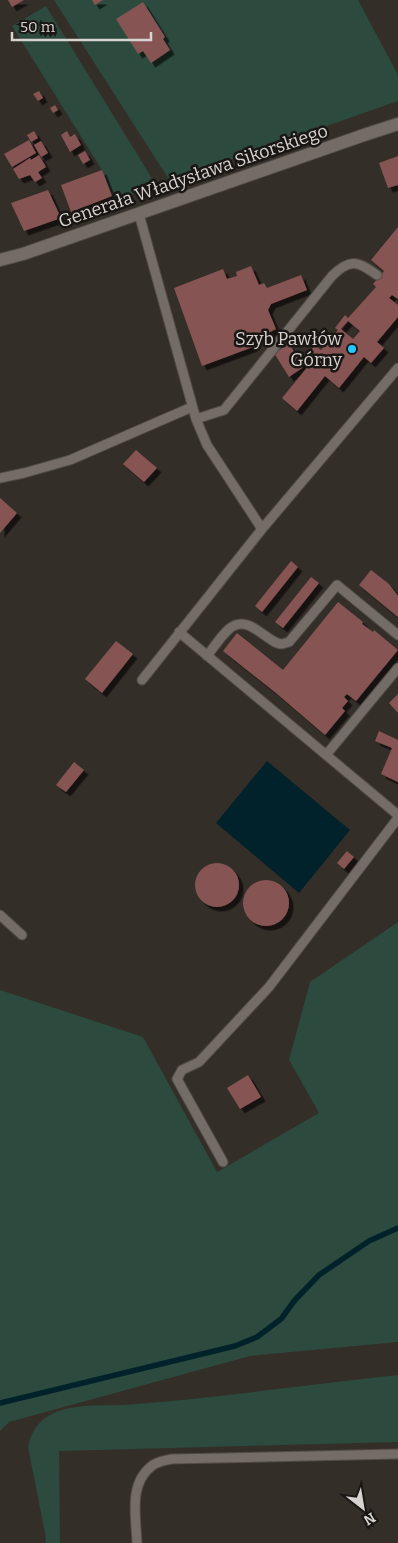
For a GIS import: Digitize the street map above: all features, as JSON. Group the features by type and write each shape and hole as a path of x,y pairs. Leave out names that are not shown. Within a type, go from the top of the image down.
{"street":[{"name":"Generała Władysława Sikorskiego","path":"0,260 23,254 398,124"}],"lane":[{"path":"139,214 196,419 207,445 262,528"},
{"path":"196,419 224,410 341,267 349,263 358,263 377,275"},
{"path":"142,680 262,528 398,368"},
{"path":"0,478 70,460 192,407"},
{"path":"207,656 230,628 238,624 250,625 275,642 282,644 289,642 337,585 398,635"},
{"path":"179,632 398,816 269,987 199,1062 182,1070 177,1079 223,1162"},
{"path":"326,755 398,668"},
{"path":"0,915 22,935"},
{"path":"137,1543 135,1493 140,1477 154,1464 172,1459 398,1454"}],"green space":[{"path":"54,0 358,0 398,75 398,101 170,181"},
{"path":"46,6 150,175 154,186 114,201 102,170 12,26"},
{"path":"398,922 398,1342 250,1356 9,1422 0,1431 0,990 143,1037 217,1172 319,1113 289,1060 310,982"},
{"path":"398,1375 398,1442 59,1451 60,1543 46,1543 28,1447 36,1427 54,1413 74,1407 170,1401"}],"water":[{"path":"267,761 350,830 299,893 216,823"}],"building":[{"path":"8,0 24,0 12,7"},
{"path":"92,0 103,0 95,5"},
{"path":"143,2 165,37 163,39 170,50 151,63 143,51 138,54 116,19"},
{"path":"39,91 43,98 38,101 33,94"},
{"path":"55,105 58,110 53,113 50,108"},
{"path":"34,131 38,138 31,142 27,135"},
{"path":"67,131 70,137 75,134 81,145 70,152 61,135"},
{"path":"29,140 36,153 12,167 4,154"},
{"path":"41,141 48,153 41,157 34,145"},
{"path":"85,151 90,160 83,164 78,155"},
{"path":"39,155 46,167 38,172 42,178 35,182 30,175 19,179 13,169 30,158 31,160"},
{"path":"398,156 398,185 388,188 379,163"},
{"path":"102,170 112,196 71,212 61,185"},
{"path":"48,190 61,218 24,231 11,203"},
{"name":"Szyb Pawłów Górny","path":"398,227 398,299 392,295 389,298 398,305 398,317 377,342 384,348 371,363 364,357 339,388 325,376 297,411 282,398 314,359 308,354 315,345 321,350 338,330 335,328 345,315 348,318 376,287 373,284 384,271 371,260","holes":["348,321 360,331 353,339 341,329"]},
{"path":"251,266 259,285 264,283 267,288 301,275 307,290 271,304 268,310 276,329 258,338 256,333 249,336 253,347 202,366 174,288 223,269 227,279 237,276 236,272"},
{"path":"289,344 303,365 302,368 289,377 274,353"},
{"path":"136,450 157,468 144,482 123,464"},
{"path":"0,498 17,513 0,533"},
{"path":"291,561 298,567 262,612 255,606"},
{"path":"371,570 389,584 398,596 398,617 359,585"},
{"path":"311,577 319,583 283,628 275,622"},
{"path":"338,602 363,622 362,624 373,632 374,630 398,650 356,701 347,694 344,697 348,701 342,708 345,711 325,735 223,651 237,633 283,670"},
{"path":"116,641 133,654 102,693 85,679"},
{"path":"398,694 398,713 389,703"},
{"path":"379,731 398,740 398,782 381,774 392,748 375,741"},
{"path":"74,762 84,770 66,792 56,785"},
{"path":"347,851 354,857 344,869 337,863"},
{"path":"221,863 233,869 238,876 238,894 233,901 226,906 213,907 205,904 198,897 195,881 198,873 205,866"},
{"path":"262,880 270,880 279,884 285,890 289,903 285,916 279,922 270,926 262,926 253,922 247,916 243,907 243,899 247,890 253,884"},
{"path":"248,1075 261,1097 240,1109 227,1088"}],"waterway":[{"path":"0,1403 235,1346 257,1337 281,1319 295,1300 319,1275 369,1241 398,1228"}],"place":[{"name":"Szyb Pawłów Górny","path":"352,349"}]}
